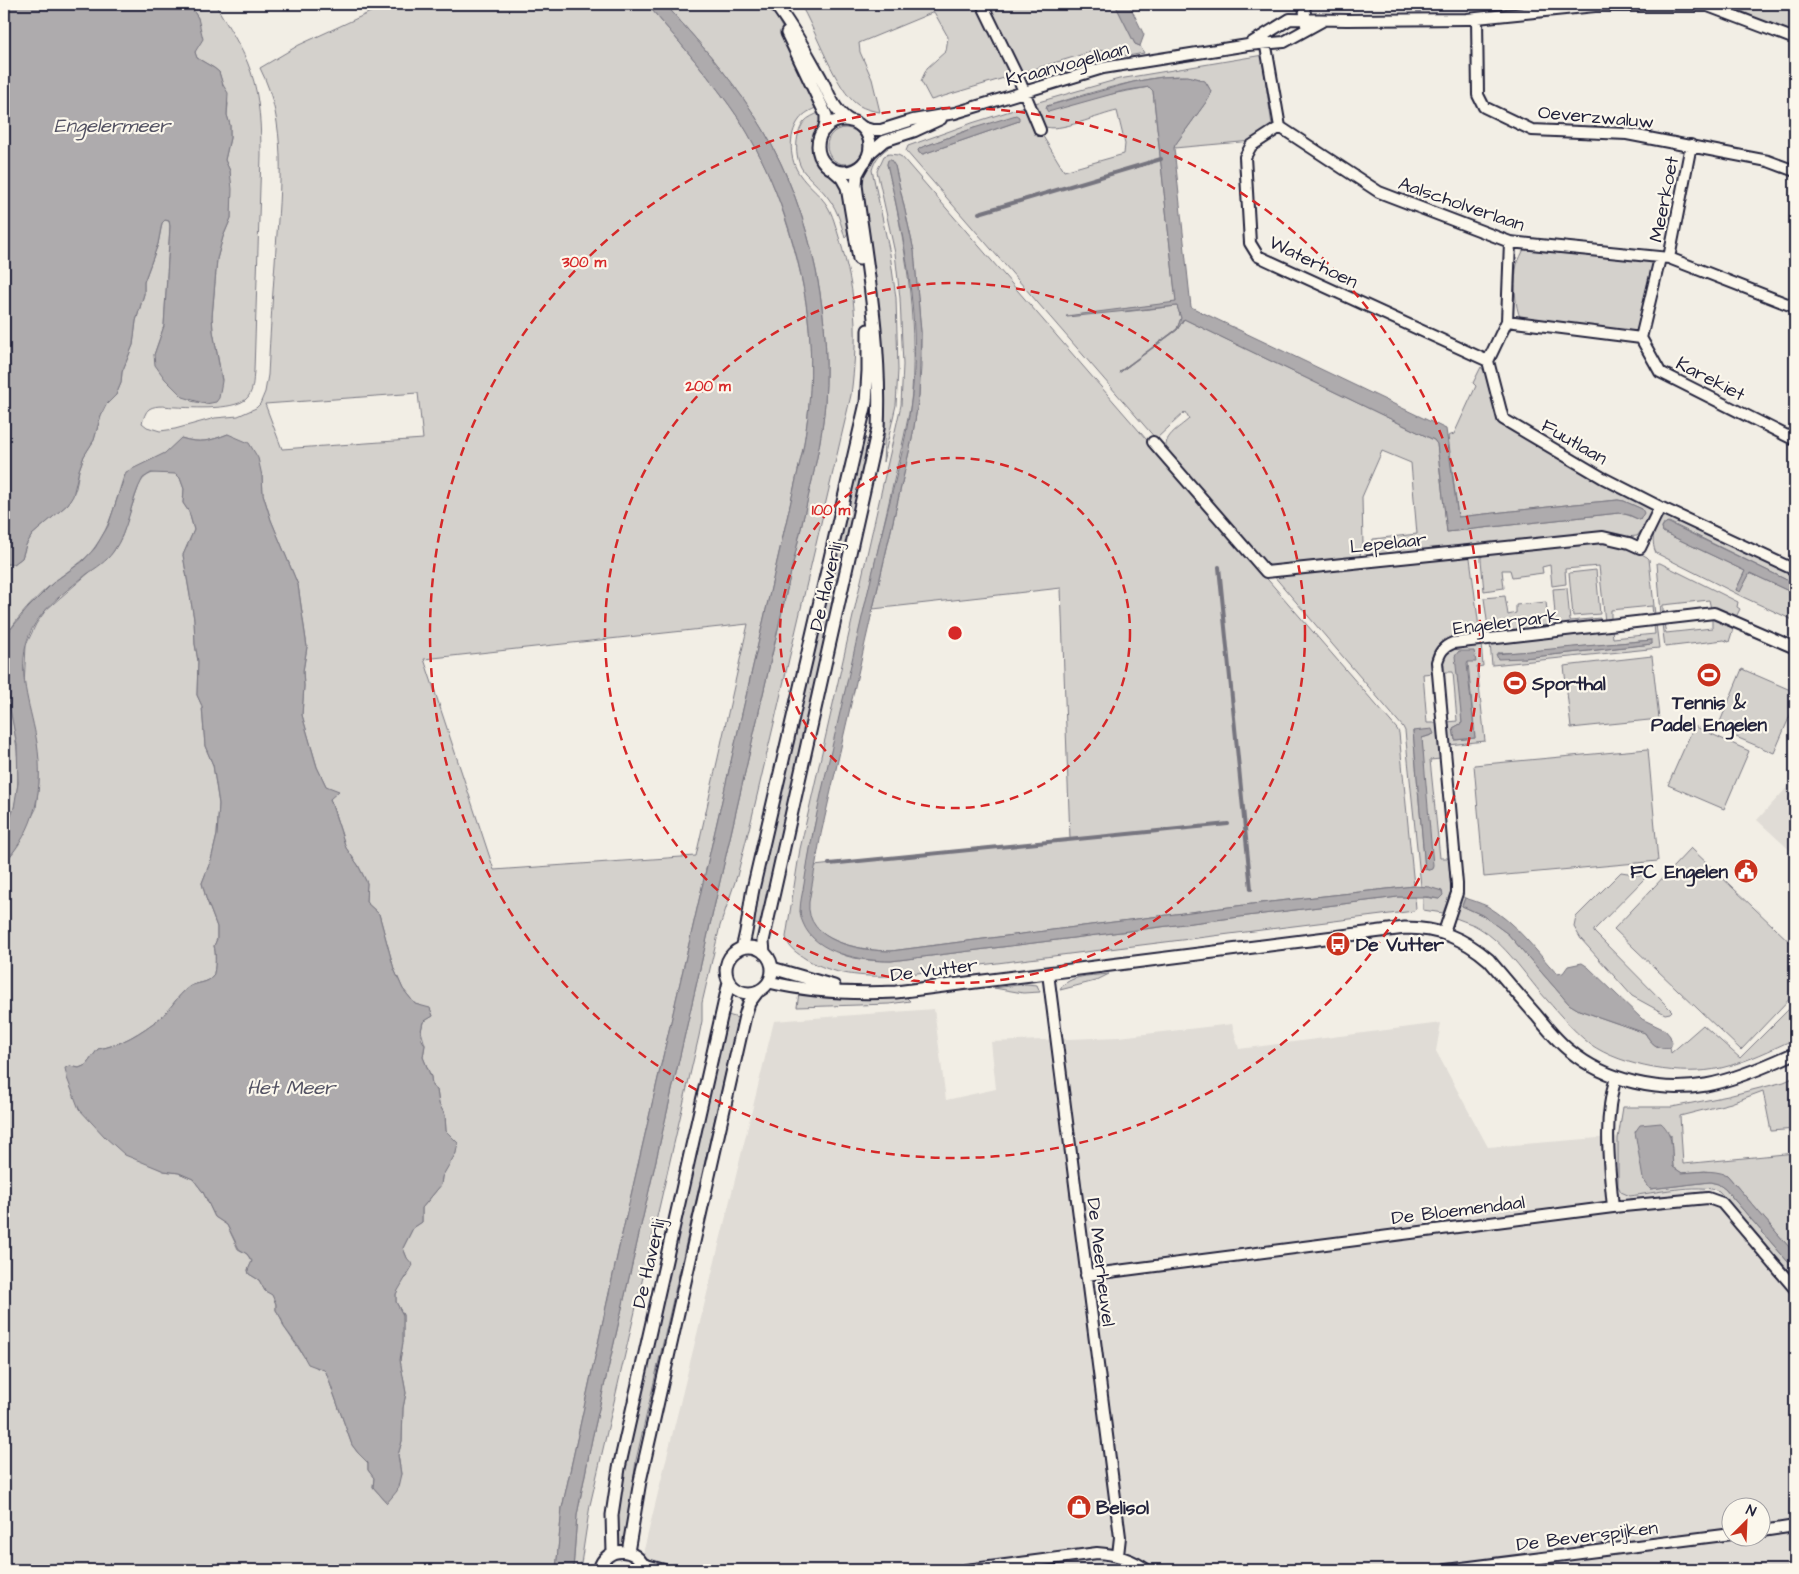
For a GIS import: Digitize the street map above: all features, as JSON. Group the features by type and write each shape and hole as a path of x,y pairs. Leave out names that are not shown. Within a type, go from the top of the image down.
{"street":[{"path":"775,4 794,30 822,79 836,110 850,121 862,127 870,142 869,154 862,165 847,172 833,170 822,159 819,152 819,138 830,124 838,121 850,121"},
{"path":"775,4 823,107 826,122 824,130"},
{"path":"982,4 1040,130"},
{"path":"1304,4 1306,24"},
{"name":"Kraanvogellaan","path":"1264,39 1284,42 1306,24 1323,20 1477,18 1595,6 1709,5 1795,39"},
{"name":"Oeverzwaluw","path":"1477,18 1478,95 1484,107 1532,130 1627,134 1768,161 1795,172"},
{"name":"Kraanvogellaan","path":"869,154 884,141 915,131 955,113 1103,68 1248,44 1264,39 1290,19 1306,24"},
{"path":"1264,39 1280,127"},
{"name":"Kraanvogellaan","path":"862,127 881,130 913,120 955,113"},
{"name":"Aalscholverlaan","path":"1280,127 1378,192 1510,242 1664,258 1795,307"},
{"name":"Waterhoen","path":"1280,127 1251,146 1245,157 1250,243 1258,256 1488,361"},
{"name":"Meerkoet","path":"1641,338 1664,258 1691,146"},
{"name":"De Haverlij","path":"764,953 763,941 878,428 876,340 856,185 857,174 862,165"},
{"name":"De Haverlij","path":"742,948 753,889 866,403 868,341 866,299 847,187 842,178 833,170"},
{"path":"1488,361 1507,321 1510,242"},
{"path":"1507,321 1641,338"},
{"name":"Karekiet","path":"1641,338 1660,372 1795,440"},
{"name":"Fuutlaan","path":"1488,361 1503,419 1603,478 1660,507 1795,570"},
{"name":"Lepelaar","path":"1153,442 1266,572 1603,538 1629,543 1640,548 1660,507"},
{"name":"Engelerpark","path":"1444,932 1457,893 1437,662 1440,652 1446,646 1453,643 1714,613 1795,648"},
{"name":"De Vutter","path":"769,982 797,989 874,993 896,992 1405,928 1419,928 1444,932 1467,943 1489,960 1569,1051 1598,1069 1616,1077 1662,1086 1706,1085 1739,1076 1795,1053"},
{"path":"628,1552 640,1481 743,1026 749,1003 769,982 772,968 770,960 758,949 742,948 736,951 727,962 726,969 729,982 735,989 742,992 758,992"},
{"name":"De Vutter","path":"772,968 850,992"},
{"name":"De Meerheuvel","path":"1048,973 1120,1537 1118,1555"},
{"name":"De Haverlij","path":"613,1553 612,1515 619,1468 729,982"},
{"path":"1613,1207 1607,1134 1611,1093 1616,1077"},
{"name":"De Bloemendaal","path":"1086,1275 1613,1207 1708,1198 1722,1203 1795,1289"},
{"path":"1772,1529 1795,1526"},
{"name":"De Beverspijken","path":"1446,1570 1722,1535"},
{"path":"599,1570 604,1559 613,1553 628,1552 637,1557 644,1567 664,1570"},
{"path":"966,1570 1097,1553 1118,1555 1138,1563 1147,1570"}],"shaded area":[{"path":"189,4 215,4 248,63 258,103 261,156 253,382 252,390 248,397 239,403 231,405 212,408 152,407 146,412 142,423 147,427 160,431 175,429 215,418 238,416 256,408 260,404 265,392 268,375 279,202 280,156 275,111 269,89 260,68 299,45 388,4 647,4 707,76 748,133 766,168 776,193 801,275 806,304 811,360 808,419 803,449 620,1243 562,1508 556,1570 4,1570 4,863 12,854 36,809 39,781 37,744 24,687 26,645 36,624 46,610 113,552 122,536 139,485 150,474 159,472 170,473 176,474 180,478 184,489 183,503 189,512 194,530 183,555 194,619 198,661 197,695 202,706 205,746 213,765 219,804 217,835 211,860 202,883 217,927 217,939 214,946 215,969 211,979 189,987 160,1018 146,1028 123,1042 98,1049 86,1065 79,1068 70,1066 149,1164 164,1171 179,1173 193,1179 203,1192 215,1217 227,1225 238,1249 247,1254 252,1262 248,1270 249,1274 259,1280 265,1291 272,1294 276,1310 284,1327 303,1355 317,1368 324,1369 326,1372 352,1445 368,1463 368,1470 374,1478 373,1487 387,1503 401,1474 398,1455 402,1441 403,1408 406,1393 400,1360 403,1342 403,1315 396,1302 396,1294 401,1283 408,1276 407,1258 403,1248 413,1228 422,1222 422,1208 441,1185 442,1177 456,1153 446,1131 445,1115 439,1104 437,1090 432,1086 431,1077 423,1057 425,1045 421,1031 423,1022 433,1016 430,1009 415,1004 403,989 394,969 379,914 366,902 367,883 358,865 346,848 326,786 317,767 302,715 303,671 307,647 298,585 271,520 263,494 262,476 228,434 205,441 181,438 166,453 124,476 116,503 101,539 86,557 54,582 33,602 20,616 4,640 4,564 14,564 22,558 26,545 32,535 68,504 76,488 79,470 84,456 94,440 101,415 106,405 116,395 121,383 122,372 133,345 136,321 144,294 144,282 158,244 162,223 165,220 169,221 170,226 164,326 154,355 191,401 206,404 222,380 212,317 217,259 231,218 230,171 225,160 230,138 230,125 227,115 228,104 219,72 197,58 195,53 198,18","holes":["418,393 423,439 282,449 265,404","748,624 696,856 494,870 424,659"]},
{"path":"665,4 769,4 796,53 818,107 803,115 795,126 791,148 792,155 800,175 827,206 837,230 852,289 855,323 854,359 851,395 752,817 737,876 720,926 702,1003 702,1021 699,1036 590,1505 580,1570 573,1570 577,1515 592,1439 811,485 825,403 826,366 820,290 812,252 788,179 772,145 733,84"},
{"path":"800,4 1115,4 1135,44 1140,46 1144,53 1128,56 1097,50 931,100 921,81 927,68 946,51 948,37 934,12 859,43 860,52 872,79 880,112 858,105 850,98 834,73"},
{"path":"1732,4 1795,4 1795,33 1756,18 1732,6"},
{"path":"1263,55 1272,125 1252,141 1174,148 1209,98 1206,83 1192,77 1169,77 1140,81 1111,87 1047,106 1149,87 1153,91 1176,303 1122,309 1123,312 1177,306 1181,318 1177,329 1119,372 1177,330 1184,319 1434,440 1437,444 1447,532 1619,513 1640,520 1642,509 1618,500 1458,517 1448,436 1454,434 1476,386 1473,383 1481,367 1485,372 1498,423 1610,488 1648,506 1652,510 1647,524 1637,536 1375,557 1369,551 1368,545 1372,544 1373,539 1417,534 1411,463 1382,451 1362,497 1363,546 1361,546 1360,557 1356,559 1274,567 1265,563 1257,556 1167,452 1166,442 1169,437 1189,419 1185,412 1156,439 906,151 908,146 1023,107 1026,109 1038,135 1041,133 1064,171 1124,154 1125,144 1117,111 1068,126 1050,128 1040,122 1034,105 1035,103 1119,79","holes":["1019,121 923,154 918,150 920,148 974,128"]},
{"path":"820,112 820,122 813,147 814,153 819,164 834,175 839,184 849,222 849,230 845,238 835,208 801,168 797,155 798,134 801,127 807,119"},
{"path":"845,128 852,129 858,133 862,139 862,153 858,159 852,163 845,164 838,163 832,159 828,153 827,146 828,139 832,133 838,129"},
{"path":"886,144 888,148 874,163 872,170 890,254 896,298 898,370 896,405 883,462 885,427 882,370 859,185 869,162"},
{"path":"889,154 902,157 1397,729 1399,733 1414,886 1252,904 891,951 855,947 842,943 830,938 812,923 808,912 808,895 814,866 1070,839 1061,588 873,609 912,439 919,396 921,367 921,332 914,251 895,166 888,162 904,249 911,305 913,363 910,409 813,832 800,912 834,950 846,956 861,959 891,961 1398,897 1415,897 1416,909 1414,911 893,976 870,976 838,972 806,959 793,950 786,937 800,849 901,405 903,365 900,298 895,253 877,171 884,156"},
{"path":"1524,249 1656,262 1644,323 1634,334 1521,319 1516,300 1515,277 1517,264"},
{"path":"865,439 871,440 760,925 751,923 861,443"},
{"path":"1665,516 1672,517 1795,575 1795,584 1669,522 1664,524 1662,528 1663,532 1745,571 1736,590 1740,591 1750,573 1795,594 1795,621 1656,553 1653,543 1654,532 1658,523"},
{"path":"1602,541 1629,547 1649,559 1655,615 1653,615 1652,606 1611,610 1611,622 1605,622 1599,566 1565,569 1566,584 1552,586 1550,565 1542,567 1543,573 1512,577 1510,570 1502,570 1504,588 1484,591 1481,557 1487,553"},
{"path":"1467,556 1470,558 1480,635 1451,638 1444,641 1435,650 1432,657 1433,673 1423,674 1427,723 1437,723 1441,759 1430,760 1440,858 1449,858 1451,891 1443,913 1423,910 1423,897 1439,899 1442,891 1421,886 1405,731 1403,727 1273,575","holes":["1413,731 1432,735 1422,738 1429,870 1425,869"]},
{"path":"1657,563 1738,602 1737,607 1740,609 1736,617 1719,609 1711,609 1709,600 1663,605 1663,615 1661,615"},
{"path":"1596,570 1600,614 1573,616 1569,573"},
{"path":"1567,588 1570,621 1600,618 1600,623 1556,627 1553,589"},
{"path":"1505,596 1508,615 1516,613 1516,605 1546,602 1549,628 1489,635 1484,598"},
{"path":"1712,619 1720,620 1733,629 1729,642 1724,640 1665,647 1662,624 1664,624 1666,633 1712,628"},
{"path":"1656,624 1659,648 1492,665 1490,643 1612,630 1613,638 1655,634 1654,625","holes":["1651,640 1652,644 1524,658 1497,653"]},
{"path":"1481,644 1483,666 1477,667 1485,741 1449,745 1447,722 1457,721 1453,672 1442,672 1444,656 1452,648","holes":["1459,651 1468,662 1475,738 1455,740 1453,728 1462,723"]},
{"path":"1652,656 1659,719 1571,728 1564,666"},
{"path":"1742,669 1795,692 1795,704 1774,753 1717,729"},
{"path":"4,678 18,756 18,776 12,816 4,834"},
{"path":"1694,726 1749,751 1724,809 1668,785"},
{"path":"1648,749 1658,861 1484,877 1474,765"},
{"path":"1795,779 1795,855 1757,820"},
{"path":"1691,848 1795,947 1795,993 1741,1050 1614,929"},
{"path":"1621,872 1647,876 1594,932 1672,1011 1670,1013 1665,1014 1632,996 1581,939 1574,927 1576,917"},
{"path":"1462,896 1465,898 1462,906 1482,915 1508,934 1569,1004 1579,1010 1645,1033 1655,1045 1661,1048 1670,1048 1671,1053 1703,1025 1740,1058 1795,1003 1795,1039 1740,1062 1706,1070 1689,1071 1654,1068 1619,1059 1590,1044 1576,1032 1493,938 1474,925 1453,917"},
{"path":"1109,974 1095,981 1060,990 1075,978"},
{"path":"1026,984 1037,985 1040,992 1023,993 994,988"},
{"path":"799,993 871,999 906,997 910,1001 889,1004 797,1007"},
{"path":"934,1009 946,1100 996,1089 991,1042 1119,1037 1232,1024 1239,1049 1441,1023 1436,1051 1488,1147 1623,1136 1618,1191 1711,1190 1795,1286 1795,1570 639,1570 774,1021"},
{"path":"728,1015 738,1018 636,1460 625,1545 621,1545 618,1542 617,1490"},
{"path":"1795,1077 1795,1129 1771,1131 1763,1091 1731,1103 1680,1116 1683,1164 1795,1153 1795,1254 1727,1175 1705,1171 1682,1173 1673,1167 1671,1135 1650,1189 1710,1182 1718,1184 1725,1189 1795,1270 1795,1278 1719,1191 1688,1188 1630,1196 1621,1192 1618,1186 1618,1139 1623,1107 1672,1107 1728,1096 1784,1082"}],"water":[{"name":"Engelermeer","path":"4,4 189,4 198,18 203,39 195,52 197,58 219,72 228,93 227,115 230,125 230,138 225,160 230,171 232,189 231,218 217,259 212,317 222,381 219,398 216,402 206,404 183,397 165,379 155,365 154,355 164,326 170,226 169,221 165,220 162,223 158,244 144,282 144,294 136,321 133,345 122,372 121,383 116,395 106,405 101,415 94,440 84,456 79,470 73,496 68,504 32,535 26,545 22,558 14,564 4,564"},
{"path":"647,4 665,4 722,71 753,113 772,145 788,180 812,252 820,290 826,366 825,403 811,485 592,1439 577,1515 573,1570 556,1570 562,1508 620,1243 803,449 810,389 811,359 806,302 793,244 770,178 754,144 730,106"},
{"path":"1115,4 1129,4 1144,35 1140,46 1135,44"},
{"path":"1188,76 1205,81 1211,91 1209,98 1174,148 1191,307 1446,429 1458,517 1618,500 1642,509 1644,513 1640,520 1619,513 1447,532 1437,444 1434,440 1184,319 1177,330 1119,373 1177,329 1181,318 1177,306 1066,316 1176,302 1153,91 1149,87 1123,91 1048,112 1046,109 1047,106 1133,82 1162,77"},
{"path":"1016,115 1019,117 1019,121 923,154 919,153 918,150 920,148"},
{"path":"888,160 891,160 895,166 914,251 921,332 919,396 912,439 821,834 809,902 810,916 816,927 825,935 851,946 891,951 1252,904 1414,886 1429,887 1442,891 1443,895 1439,899 1398,897 891,961 879,961 841,954 828,949 809,934 801,918 800,909 812,837 902,453 912,395 914,366 913,308 905,249 887,164"},
{"name":"Het Meer","path":"228,434 249,443 258,458 263,494 271,520 298,585 307,647 303,671 302,715 317,767 326,786 339,791 330,799 346,848 358,865 367,883 366,902 379,914 394,969 403,989 415,1004 430,1008 433,1016 423,1022 421,1038 425,1045 423,1057 431,1077 432,1086 437,1090 439,1104 445,1115 446,1131 458,1143 456,1153 442,1177 441,1185 422,1208 422,1222 413,1228 403,1248 407,1258 413,1265 396,1294 396,1302 403,1315 403,1342 400,1360 406,1393 403,1408 402,1441 398,1455 401,1474 397,1491 387,1503 373,1487 374,1478 368,1470 368,1463 352,1445 326,1372 308,1364 284,1327 276,1310 276,1304 272,1295 265,1291 259,1280 249,1274 248,1270 252,1261 247,1254 239,1249 227,1225 215,1217 203,1192 193,1179 179,1173 164,1171 125,1155 79,1109 67,1078 65,1068 70,1066 79,1068 86,1065 98,1049 123,1042 146,1028 160,1018 189,987 211,979 215,969 214,946 217,939 217,927 202,883 211,860 217,835 219,804 213,765 205,746 202,706 197,695 198,661 194,619 183,555 194,530 189,512 183,503 184,489 180,478 176,474 151,473 143,478 123,534 111,555 50,605 35,624 30,634 26,645 24,670 39,760 38,792 35,807 24,836 4,863 4,834 14,808 18,783 17,745 4,678 4,640 28,608 55,581 83,561 95,548 108,526 126,472 165,453 181,438 205,441"},
{"path":"1667,522 1795,584 1795,594 1750,573 1740,592 1736,590 1745,571 1663,532 1662,528"},
{"path":"1652,640 1652,644 1524,658 1498,659 1496,654"},
{"path":"1459,651 1474,651 1476,662 1468,662 1467,664 1475,738 1455,740 1453,728 1462,723 1455,656"},
{"path":"1432,729 1434,734 1422,738 1433,865 1432,869 1429,870 1425,869 1413,731"},
{"path":"1465,898 1487,906 1507,920 1557,974 1563,973 1568,966 1582,963 1588,967 1642,1019 1665,1030 1670,1036 1672,1043 1670,1048 1661,1048 1655,1045 1645,1033 1579,1010 1569,1004 1508,934 1482,915 1462,906"},
{"path":"1661,1123 1670,1137 1673,1167 1682,1173 1710,1171 1727,1175 1795,1254 1795,1270 1725,1189 1718,1184 1710,1182 1650,1189 1643,1179 1635,1132 1640,1125"}],"waterway":[{"path":"979,213 1161,159"},
{"path":"1219,567 1251,889"},
{"path":"829,864 1228,824"}],"place":[{"name":"Tennis & Padel Engelen","path":"1709,675"},
{"name":"Sporthal","path":"1515,683"},
{"name":"FC Engelen","path":"1746,871"},
{"name":"De Vutter","path":"1338,944"},
{"name":"Belisol","path":"1079,1507"}]}
